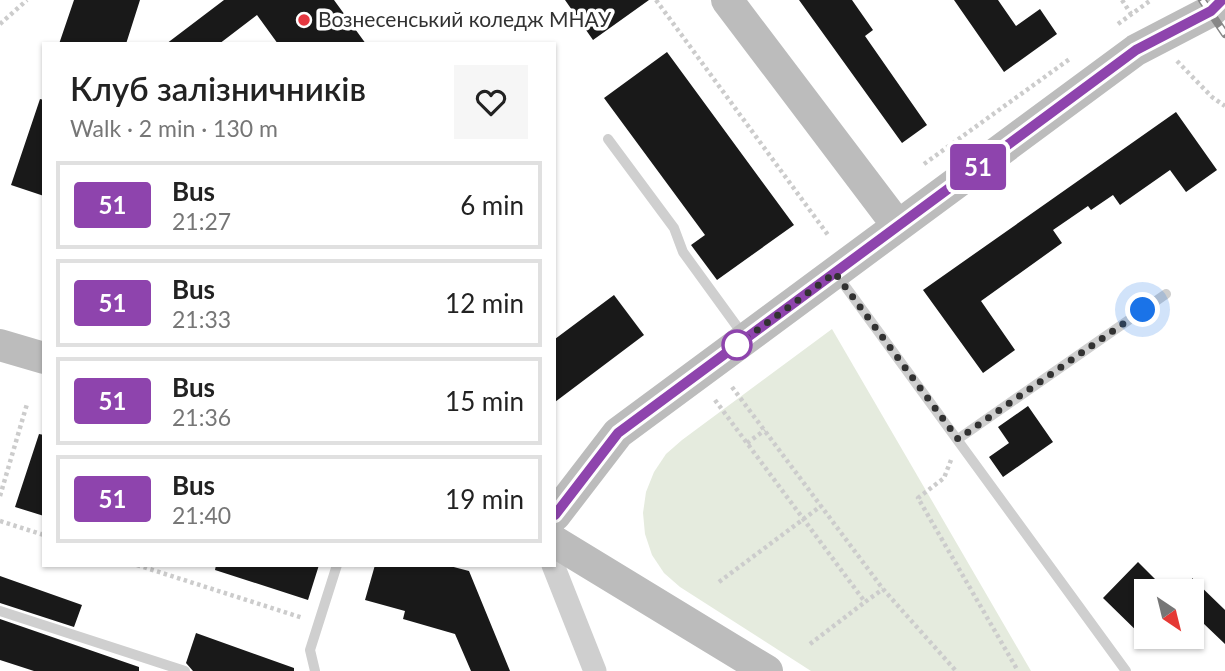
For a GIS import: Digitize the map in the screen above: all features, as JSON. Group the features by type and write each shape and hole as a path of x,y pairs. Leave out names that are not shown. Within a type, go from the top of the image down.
{"main road":[{"path":"727,0 898,226"},
{"path":"556,514 618,433 1136,50 1186,0"},
{"path":"1136,50 1211,11 1222,0"},
{"path":"0,345 42,357"},
{"path":"556,543 767,671"}],"street":[{"path":"554,567 595,671"}],"lane":[{"path":"608,139 674,228 683,252 746,339"},
{"path":"835,273 1126,671"},
{"path":"958,439 1166,294"},
{"path":"315,671 310,650 336,567"},
{"path":"0,611 185,671"}],"path":[{"path":"0,24 27,0"},
{"path":"656,0 828,235"},
{"path":"1122,0 1132,14"},
{"path":"1110,30 1151,0"},
{"path":"924,164 1077,54"},
{"path":"1176,61 1212,97 1225,106"},
{"path":"732,387 883,589 957,671"},
{"path":"715,400 865,602"},
{"path":"0,496 27,404"},
{"path":"747,443 765,430"},
{"path":"958,439 944,478 918,498 1018,671"},
{"path":"719,582 821,506"},
{"path":"0,521 42,534"},
{"path":"143,567 317,623"},
{"path":"810,644 883,589"}],"shaded area":[{"path":"832,329 1031,671 811,671 680,587 664,573 652,555 645,534 643,513 646,492 654,472 666,454"}],"building":[{"path":"74,0 140,0 127,42 60,42"},
{"name":"Вознесенський коледж МНАУ","path":"224,0 334,0 365,42 277,42 257,15 222,42 169,42"},
{"path":"565,0 649,0 593,40"},
{"path":"799,0 852,0 873,30 865,36 927,125 902,143"},
{"path":"954,0 998,0 1016,26 1040,9 1057,34 1004,72"},
{"path":"667,52 794,225 717,280 691,245 705,235 604,98"},
{"path":"40,99 42,100 42,195 11,185"},
{"path":"1176,112 1217,170 1186,192 1170,170 1120,205 1113,195 1091,210 1088,206 1053,230 1062,243 981,301 1015,350 983,373 923,290"},
{"path":"614,295 644,335 556,401 556,338"},
{"path":"1028,406 1053,442 1003,477 989,457 1009,443 998,427"},
{"path":"39,434 42,435 42,515 15,507"},
{"path":"1138,562 1155,579 1134,579 1134,628 1103,598"},
{"path":"216,567 318,567 308,600 215,570"},
{"path":"374,567 454,567 469,571 510,671 471,671 455,634 403,619 405,611 365,600"},
{"path":"0,576 82,605 74,627 0,603"},
{"path":"1204,590 1225,610 1225,644 1204,624"},
{"path":"0,619 139,667 139,671 34,671 0,660"},
{"path":"196,633 294,668 294,671 193,671 186,663"}],"railway":[{"path":"1202,0 1225,34"}],"bus line":[{"name":"51","path":"556,514 618,433 1136,50 1211,11 1222,0"}],"place":[{"name":"Вознесенський коледж МНАУ","path":"304,20"}],"route":[{"path":"737,345 835,273 958,439 1143,310"}]}
